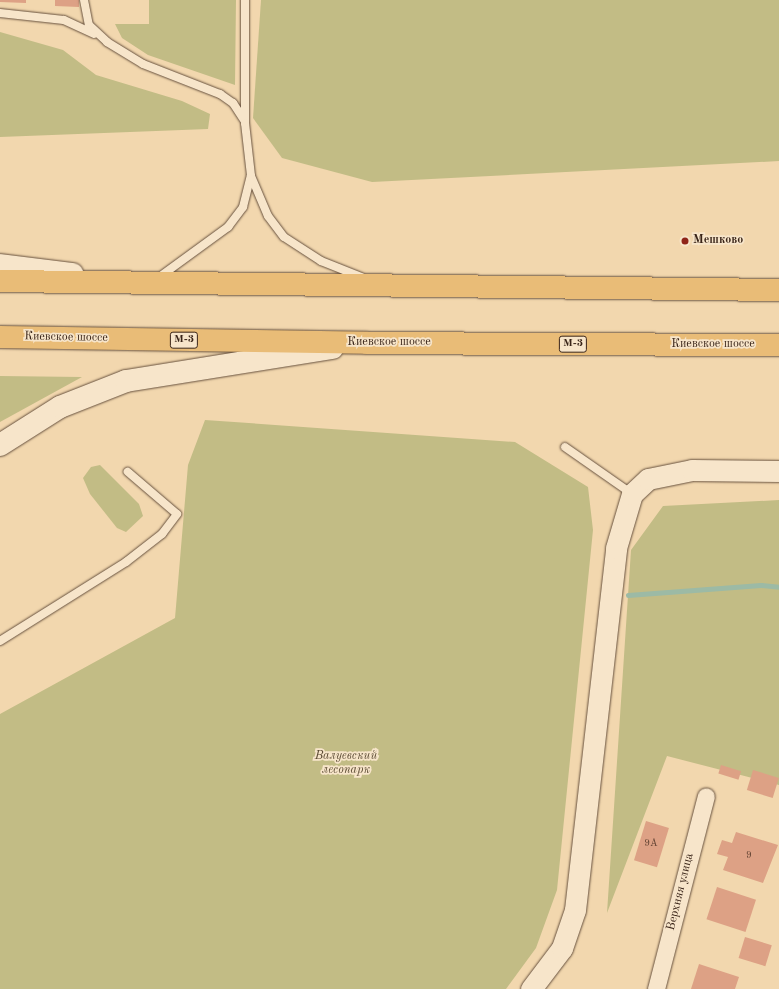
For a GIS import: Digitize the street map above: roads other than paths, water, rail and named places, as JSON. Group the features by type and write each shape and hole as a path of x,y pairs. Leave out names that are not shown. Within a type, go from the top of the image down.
{"highway":[{"path":"0,281 387,287 779,290"},
{"name":"Киевское шоссе","path":"0,337 367,343 779,345"}],"main road":[{"path":"0,265 145,283"},
{"path":"0,446 60,407 126,381 367,343"}],"street":[{"path":"531,989 562,948 576,910 616,548 632,494 648,479 692,470 779,471"},
{"name":"Верхняя улица","path":"656,989 706,796"}],"lane":[{"path":"84,0 85,16 100,37"},
{"path":"245,0 245,123 251,176 268,216 294,246 321,261 387,287"},
{"path":"0,13 64,20 100,37 143,64 220,94 233,103 245,123"},
{"path":"145,283 228,227 243,207 251,176"},
{"path":"565,446 632,494"},
{"path":"0,641 126,562 162,534 177,514 128,472"}],"waterway":[{"path":"628,595 761,585 779,587"}],"place":[{"name":"Мешково","path":"685,241"}],"park label":[{"name":"Валуевский лесопарк","path":"346,764"}]}
